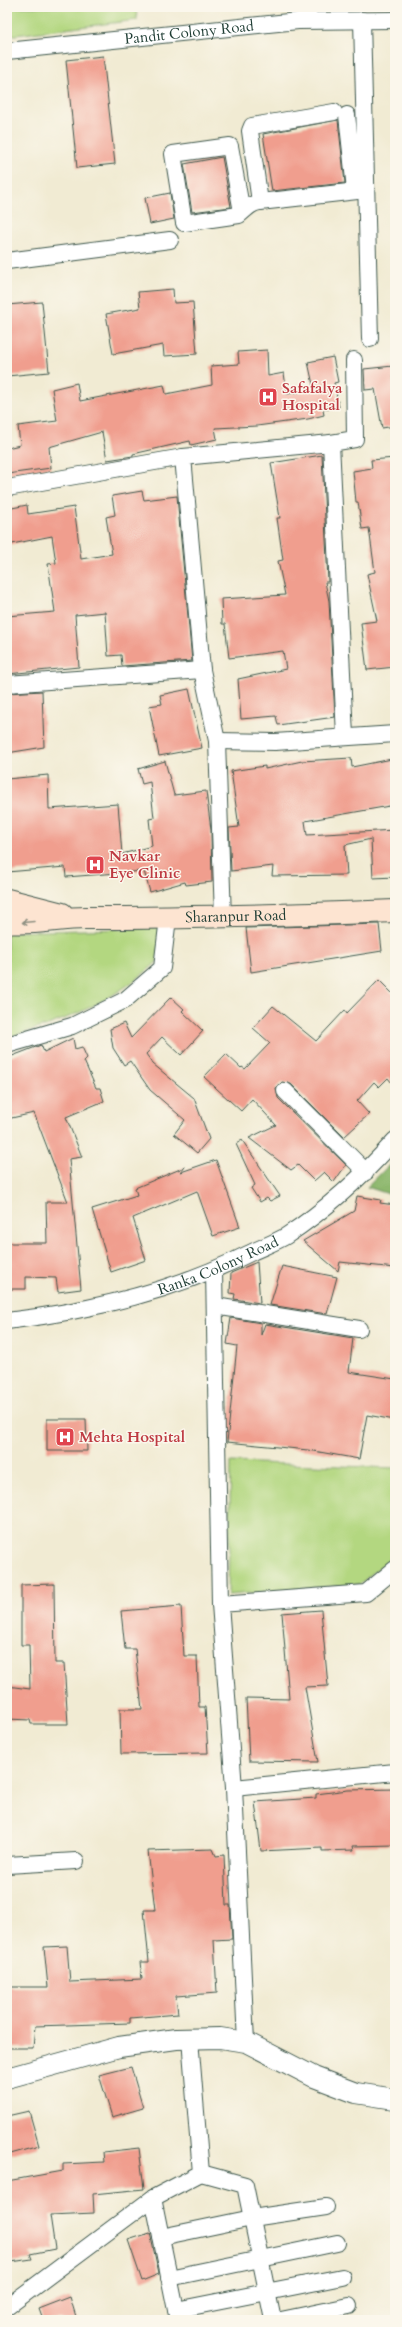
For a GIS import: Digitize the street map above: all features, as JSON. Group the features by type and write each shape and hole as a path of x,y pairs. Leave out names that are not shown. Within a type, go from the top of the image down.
{"main road":[{"name":"Sharanpur Road","path":"7,900 77,918"},
{"name":"Sharanpur Road","path":"7,922 18,923 77,918 224,918 395,911"}],"street":[{"path":"362,20 359,162 370,339"},
{"name":"Pandit Colony Road","path":"7,52 298,22 395,20"},
{"path":"260,202 250,131 252,126 341,114 359,162"},
{"path":"242,212 230,146 173,154 184,223 238,215 242,212 247,206 260,202 361,190"},
{"path":"7,261 170,240"},
{"path":"7,488 183,457 331,443 355,439 354,360"},
{"path":"331,443 345,736"},
{"path":"183,457 202,670 217,741 224,918"},
{"path":"7,684 202,670"},
{"path":"217,741 275,742 345,736 395,734"},
{"path":"7,1045 72,1026 125,1000 162,968 168,918"},
{"path":"285,1091 366,1172"},
{"name":"Ranka Colony Road","path":"7,1321 48,1316 146,1295 214,1271 285,1236 366,1172 395,1140"},
{"path":"214,1271 220,1604 234,1788 246,2042"},
{"path":"215,1306 359,1329"},
{"path":"220,1604 366,1593 395,1570"},
{"path":"234,1788 395,1772"},
{"path":"7,1865 76,1862"},
{"path":"7,2078 119,2047 190,2039 220,2038 246,2042 314,2077 356,2093 395,2099"},
{"path":"190,2039 201,2173"},
{"path":"7,2307 153,2198 201,2173 245,2185 273,2320"},
{"path":"153,2198 177,2315 267,2291 342,2277"},
{"path":"161,2237 252,2218 326,2207"},
{"path":"169,2278 337,2243"},
{"path":"281,2320 349,2306"}],"green space":[{"path":"7,7 136,7 137,20 7,36"},
{"path":"161,928 157,962 141,976 106,999 87,1009 67,1018 27,1032 7,1037 7,932"},
{"path":"395,1159 395,1196 367,1187"},
{"path":"231,1462 395,1468 395,1554 360,1584 228,1595"}],"building":[{"path":"103,56 115,164 77,168 66,60"},
{"path":"338,120 345,183 272,191 263,134"},
{"path":"222,157 231,207 192,212 184,164"},
{"path":"170,193 174,219 150,224 145,198"},
{"path":"173,289 174,303 193,302 197,354 164,356 163,345 113,354 106,314 140,308 138,292"},
{"path":"42,302 49,372 7,376 7,305"},
{"path":"267,350 268,376 284,373 287,394 314,389 308,362 333,357 338,382 334,383 339,407 323,410 324,415 308,419 257,426 215,428 217,439 191,445 190,441 133,454 133,456 107,460 102,432 49,447 51,468 7,474 7,448 20,445 18,426 57,421 52,389 77,383 80,401 164,385 166,394 212,385 211,366 239,364 238,352"},
{"path":"393,366 395,426 382,428 375,389 365,390 364,369"},
{"path":"322,455 328,582 325,582 329,601 335,717 278,725 276,716 241,719 238,679 286,669 283,651 229,658 225,624 222,624 221,599 285,595 278,561 283,560 277,518 280,518 271,463"},
{"path":"395,458 395,667 367,670 361,623 377,621 367,574 375,572 369,528 362,529 358,502 356,502 353,471 372,468 371,460"},
{"path":"142,491 144,500 177,496 192,661 122,666 121,655 108,656 105,612 75,615 79,667 7,674 7,616 55,612 48,564 56,563 52,536 7,545 7,509 27,505 28,514 74,507 81,559 112,554 106,517 115,515 112,496"},
{"path":"189,689 202,748 159,756 149,706 162,704 160,695"},
{"path":"42,691 44,747 7,753 7,693"},
{"path":"351,758 352,767 392,759 395,775 395,805 305,821 307,835 395,830 395,877 373,878 371,839 345,845 347,875 272,876 273,866 231,871 229,828 239,827 231,771 265,766 265,769 302,761"},
{"path":"165,761 174,795 206,791 211,830 212,882 186,885 185,882 150,892 144,871 66,877 65,867 7,872 7,779 48,775 49,809 118,804 122,854 152,846 149,819 154,818 150,782 142,784 138,769"},
{"path":"379,924 382,951 251,972 246,928"},
{"path":"379,980 395,996 395,1087 388,1078 379,1087 374,1082 357,1101 369,1114 344,1137 291,1084 282,1082 276,1088 278,1098 346,1165 334,1182 324,1172 314,1181 298,1165 291,1170 249,1138 276,1125 252,1099 241,1111 204,1077 226,1054 241,1068 242,1067 245,1069 270,1043 253,1028 273,1006 316,1041 345,1010 347,1013"},
{"path":"171,997 184,1009 182,1011 203,1031 181,1055 162,1037 146,1054 153,1064 194,1098 209,1139 197,1153 174,1134 185,1120 150,1090 130,1061 124,1065 113,1048 110,1029 124,1023 131,1038"},
{"path":"73,1038 75,1049 82,1047 87,1058 84,1061 96,1088 100,1088 104,1101 66,1117 82,1157 69,1159 81,1289 58,1292 56,1278 26,1277 26,1289 7,1289 7,1243 47,1243 46,1202 68,1202 34,1113 7,1119 7,1058 41,1045 44,1052"},
{"path":"242,1140 280,1196 270,1201 267,1198 260,1202 251,1188 255,1185 236,1144"},
{"path":"216,1160 240,1227 213,1236 197,1191 133,1218 146,1260 111,1272 92,1209 137,1195 135,1188 185,1167 181,1172"},
{"path":"357,1196 381,1200 380,1203 395,1205 395,1268 340,1262 338,1271 303,1241 354,1211"},
{"path":"257,1262 260,1303 234,1299 235,1294 230,1293 231,1273"},
{"path":"282,1266 337,1277 327,1314 270,1305"},
{"path":"231,1318 261,1323 261,1335 265,1324 353,1338 349,1372 395,1379 395,1420 367,1415 359,1459 308,1450 227,1442 237,1346 227,1344"},
{"path":"47,1419 86,1419 87,1451 47,1451"},
{"path":"54,1584 55,1663 64,1663 68,1724 31,1724 30,1720 7,1719 7,1686 30,1689 29,1645 21,1645 21,1585"},
{"path":"181,1606 184,1656 197,1656 199,1707 205,1707 208,1753 121,1754 120,1709 142,1709 135,1649 125,1649 121,1611"},
{"path":"321,1610 328,1686 305,1687 318,1762 249,1761 246,1698 289,1699 282,1613"},
{"path":"395,1789 395,1845 353,1846 354,1850 322,1851 322,1848 261,1851 255,1802 316,1798 316,1794 348,1790"},
{"path":"213,1849 216,1856 224,1855 226,1905 230,1905 232,1939 214,1940 217,1993 176,1996 178,2014 130,2018 130,2023 35,2026 33,2048 7,2048 7,1987 48,1987 44,1947 67,1946 70,1982 142,1979 140,1962 149,1962 144,1910 155,1910 148,1851"},
{"path":"131,2067 143,2108 112,2117 99,2075"},
{"path":"29,2111 39,2146 7,2155 7,2116"},
{"path":"139,2148 144,2189 93,2194 94,2213 50,2215 55,2249 30,2254 32,2259 11,2262 7,2241 7,2229 10,2229 7,2208 7,2181 63,2171 63,2164 104,2162 103,2152"},
{"path":"150,2233 159,2274 142,2281 128,2240"},
{"path":"70,2297 77,2320 43,2320 39,2309"}],"place":[{"name":"Safafalya Hospital","path":"268,397"},
{"name":"Navkar Eye Clinic","path":"95,865"},
{"name":"Mehta Hospital","path":"65,1437"}]}
